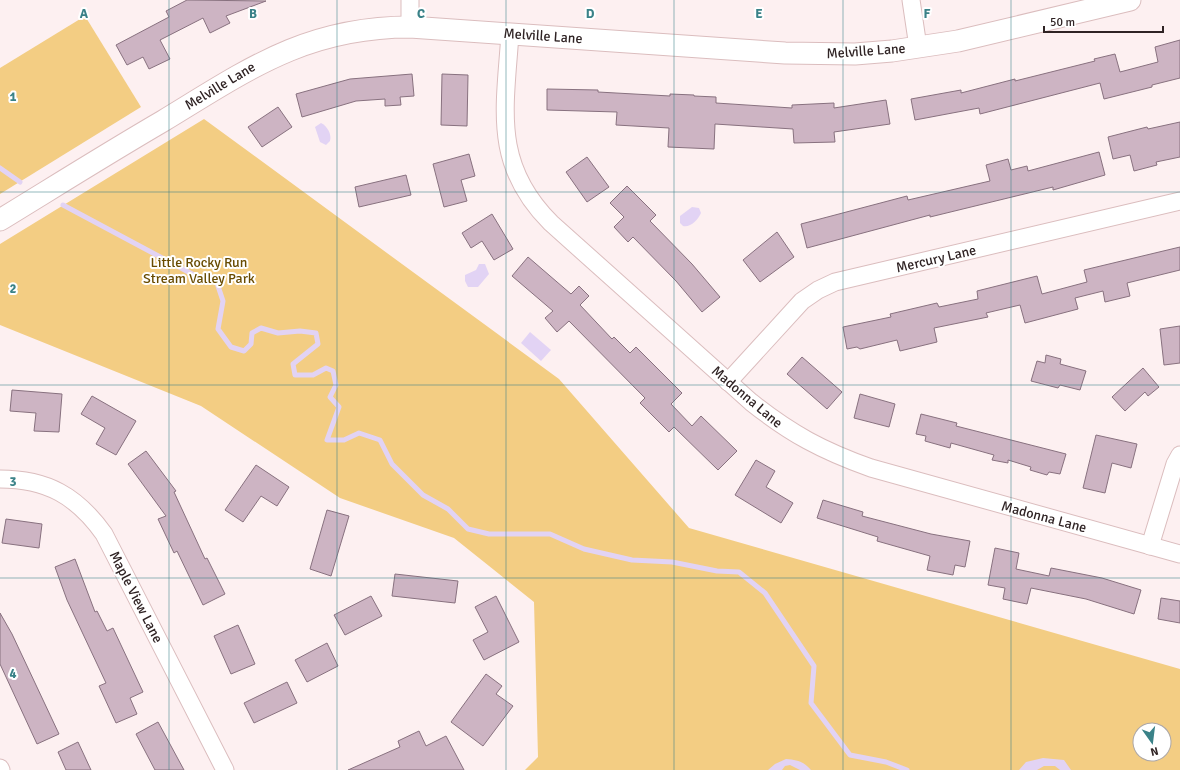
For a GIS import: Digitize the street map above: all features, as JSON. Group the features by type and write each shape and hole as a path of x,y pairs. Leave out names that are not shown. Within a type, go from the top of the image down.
{"street":[{"path":"410,0 410,27"},
{"path":"911,0 918,48"},
{"name":"Melville Lane","path":"0,220 267,59 310,41 345,32 376,28 410,27 818,54 855,54 918,48 958,41 1130,0"},
{"name":"Madonna Lane","path":"510,34 505,131 512,164 526,193 538,210 552,223 728,382 776,422 814,446 837,456 879,470 1180,554"},
{"name":"Mercury Lane","path":"728,382 802,301 818,290 835,282 1180,201"},
{"path":"1150,546 1175,464 1180,455"},
{"name":"Maple View Lane","path":"0,479 30,481 54,489 76,503 94,521 111,548 225,770"}],"green space":[{"path":"85,16 141,107 0,194 0,68"},
{"name":"Little Rocky Run Stream Valley Park","path":"204,119 559,379 689,528 1180,669 1180,770 525,770 538,757 534,602 454,538 340,498 201,406 0,325 0,244"}],"shaded area":[{"path":"321,123 330,133 330,141 326,145 320,142 315,127"},
{"path":"692,207 699,208 701,213 694,223 688,226 683,226 680,223 680,216"},
{"path":"479,264 485,264 489,274 478,287 468,287 465,281 465,275 476,270"},
{"path":"530,332 551,350 541,361 521,343"},
{"path":"1043,758 1064,760 1071,770 1060,770 1055,766 1044,766 1037,770 1019,770 1026,762"},
{"path":"786,759 800,762 811,770 800,770 790,765 785,766 782,770 768,770 775,764"}],"building":[{"path":"187,0 266,1 226,16 230,23 210,33 203,18 160,40 170,59 149,69 143,57 127,65 116,45 169,17 166,11"},
{"path":"1180,40 1180,78 1152,85 1152,87 1104,99 1100,83 980,114 979,108 915,120 911,99 961,90 961,93 1095,61 1094,59 1115,54 1120,72 1158,62 1155,47"},
{"path":"412,74 414,96 400,97 401,105 385,106 385,99 356,101 302,117 296,94 350,79"},
{"path":"442,74 468,75 467,126 441,125"},
{"path":"547,89 598,90 598,92 670,96 670,94 694,95 716,97 716,103 792,108 792,105 834,103 834,108 886,100 890,124 834,132 835,142 794,143 793,129 715,124 714,149 668,147 669,128 616,125 617,112 547,110"},
{"path":"278,107 292,127 262,147 248,127"},
{"path":"1180,122 1180,157 1156,162 1157,165 1134,171 1130,155 1113,159 1108,137 1147,127 1148,129"},
{"path":"1099,152 1105,175 1053,190 1053,187 930,217 930,215 807,248 801,224 907,196 908,200 990,181 986,165 1008,159 1011,170 1027,166 1028,171"},
{"path":"469,154 475,176 461,180 467,201 444,207 433,164"},
{"path":"587,157 609,187 587,202 566,172"},
{"path":"406,175 411,195 359,207 355,187"},
{"path":"627,186 656,215 650,221 692,264 720,297 702,312 676,281 633,237 628,242 614,227 624,217 610,203"},
{"path":"492,214 513,249 494,260 482,241 471,248 462,233"},
{"path":"777,232 794,257 760,282 743,260"},
{"path":"1180,247 1180,270 1127,283 1130,296 1105,302 1103,291 1075,298 1078,309 1025,323 1020,305 986,313 988,317 934,328 937,342 900,351 897,340 860,349 857,347 847,349 843,327 891,317 890,314 937,303 939,307 978,299 977,291 1037,276 1042,294 1087,282 1084,270"},
{"path":"528,257 571,294 579,286 589,296 580,305 612,339 614,337 630,353 636,347 682,393 671,404 692,426 701,416 737,451 718,470 674,427 669,432 640,403 645,398 569,321 557,332 545,318 553,311 512,276"},
{"path":"1180,326 1180,363 1164,365 1160,329"},
{"path":"1046,355 1061,359 1060,364 1086,371 1080,390 1060,385 1058,388 1031,381 1037,361 1045,363"},
{"path":"802,357 842,392 827,409 787,374"},
{"path":"1143,368 1159,387 1148,396 1145,392 1125,411 1112,397"},
{"path":"12,390 62,394 59,432 34,431 36,413 10,411"},
{"path":"860,394 895,404 889,427 854,418"},
{"path":"92,396 136,421 116,455 96,444 105,428 81,414"},
{"path":"921,414 957,423 956,426 1066,454 1060,474 1049,472 1047,475 1030,470 1031,467 1008,460 1008,463 992,460 994,455 951,443 950,448 925,441 926,436 916,434"},
{"path":"1096,435 1137,444 1131,468 1112,463 1105,493 1083,488"},
{"path":"146,451 176,491 174,492 205,559 207,558 225,594 203,605 177,551 174,553 158,519 166,516 128,464"},
{"path":"756,460 775,471 766,487 793,503 781,523 735,495"},
{"path":"256,465 289,487 277,506 261,496 243,522 225,510"},
{"path":"823,500 863,512 862,516 931,534 970,541 965,567 955,565 953,575 927,570 930,556 877,541 878,537 817,518"},
{"path":"327,510 349,516 331,576 310,569"},
{"path":"6,519 42,524 39,548 2,543"},
{"path":"995,548 1019,553 1016,569 1049,576 1051,568 1102,578 1141,590 1134,614 1086,599 1031,588 1027,604 1003,599 1005,588 988,585"},
{"path":"75,559 95,612 97,611 107,631 113,628 143,692 130,698 137,714 116,723 99,686 106,683 67,600 55,567"},
{"path":"395,574 458,581 455,603 392,596"},
{"path":"371,596 382,616 345,635 334,615"},
{"path":"496,596 519,642 484,660 473,640 488,632 475,607"},
{"path":"1161,598 1180,601 1180,623 1158,619"},
{"path":"0,613 12,634 59,734 37,744 0,664"},
{"path":"238,625 255,664 231,674 214,636"},
{"path":"327,643 338,666 307,682 295,660"},
{"path":"486,674 502,686 496,694 513,706 483,746 451,722"},
{"path":"287,682 297,703 254,723 244,703"},
{"path":"158,722 184,770 155,770 136,734"},
{"path":"419,731 426,746 446,736 464,770 348,770 400,747 398,741"},
{"path":"78,742 91,770 66,770 58,752"}],"waterway":[{"path":"0,168 20,182"},
{"path":"63,205 194,275 217,283 223,301 218,329 231,347 244,351 251,344 252,333 261,328 278,333 300,331 316,333 318,344 293,364 295,375 313,375 326,368 333,371 336,385 330,397 339,407 327,440 344,440 359,433 380,440 392,464 423,495 448,509 468,529 489,534 550,534 584,549 632,560 672,562 717,571 739,572 765,593 814,666 811,703 850,755 886,762 907,770"}]}
